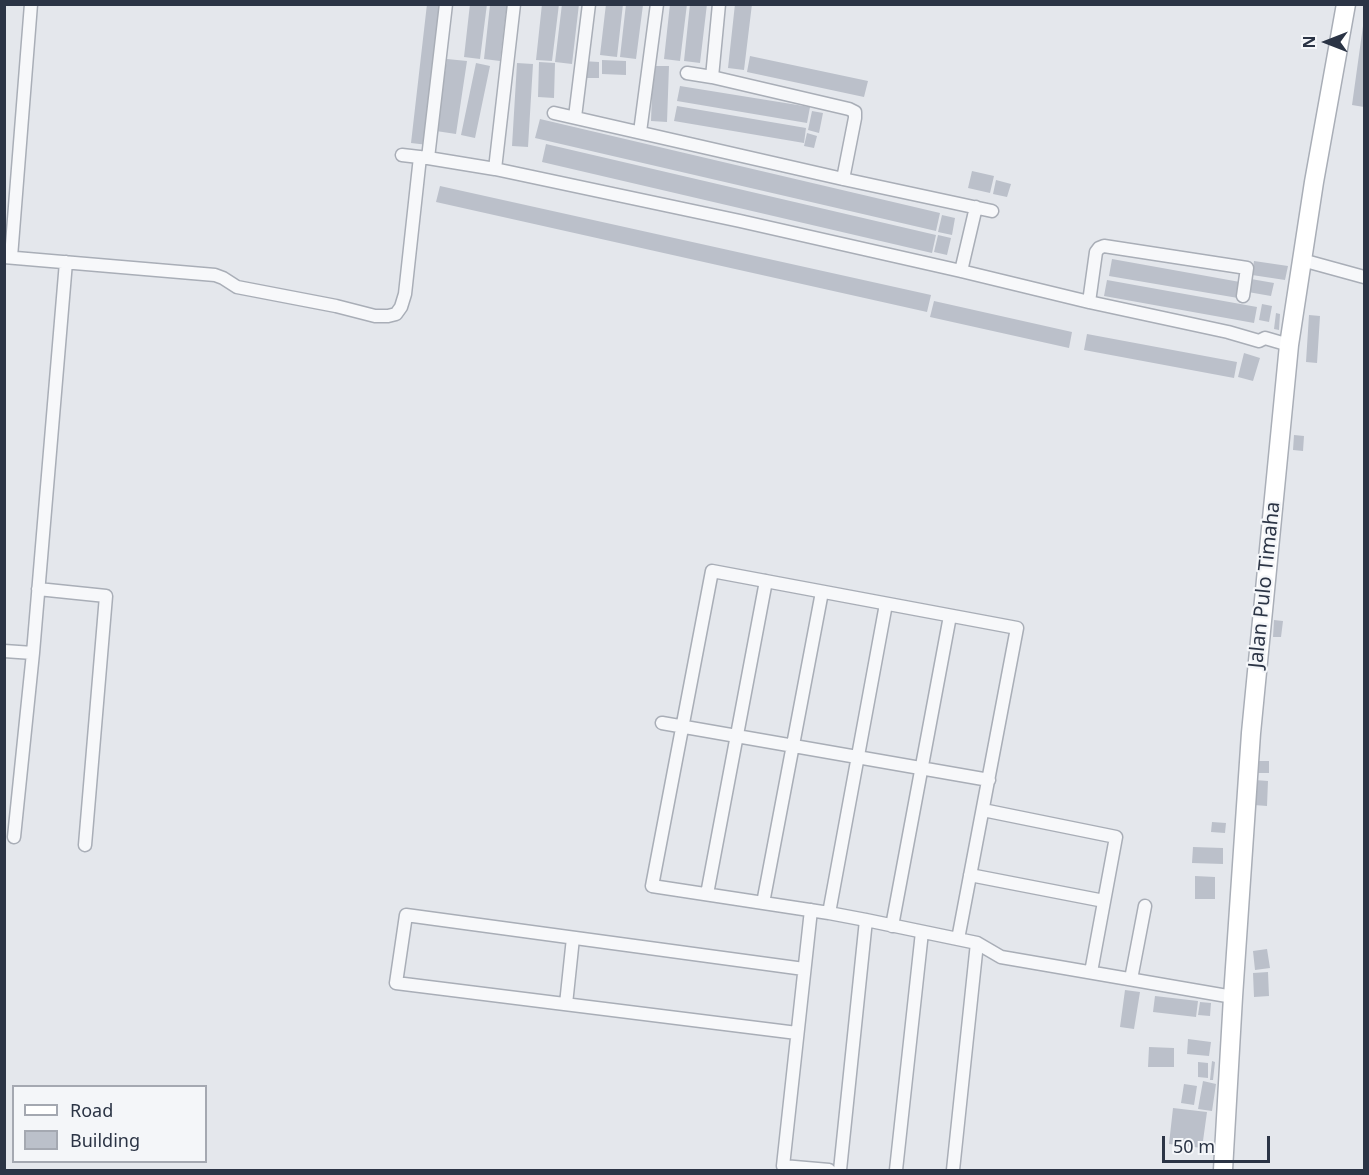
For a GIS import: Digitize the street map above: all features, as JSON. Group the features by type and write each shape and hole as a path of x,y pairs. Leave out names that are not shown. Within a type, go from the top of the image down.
{"street":[{"path":"31,4 8,257 215,275 237,287 375,316 396,314 405,294 446,4"},
{"path":"495,169 514,4"},
{"path":"575,117 589,4"},
{"path":"640,132 657,4"},
{"path":"712,77 719,4"},
{"name":"Jalan Pulo Timaha","path":"1223,1170 1251,733 1288,349 1346,4"},
{"path":"687,73 855,112 843,179"},
{"path":"554,113 992,211"},
{"path":"402,155 495,169 740,221 1259,340 1265,338 1288,349"},
{"path":"961,272 976,207"},
{"path":"1089,302 1096,252 1104,246 1247,268 1243,297"},
{"path":"1302,260 1365,277"},
{"path":"14,837 33,654 66,262"},
{"path":"958,939 1017,628 712,571 652,886 866,920 977,943 1001,957 1233,997"},
{"path":"707,894 766,581"},
{"path":"38,589 106,596 85,845"},
{"path":"763,903 822,592"},
{"path":"829,913 886,604"},
{"path":"892,926 950,616"},
{"path":"4,651 33,654"},
{"path":"662,723 988,780"},
{"path":"983,810 1116,837 1091,972"},
{"path":"970,875 1104,902"},
{"path":"1131,980 1145,906"},
{"path":"811,910 783,1166 829,1170"},
{"path":"797,1033 396,982 406,915 804,969"},
{"path":"840,1170 866,920"},
{"path":"897,1170 922,932"},
{"path":"566,1004 573,938"},
{"path":"953,1170 977,943"}],"building":[{"path":"427,4 444,4 428,145 411,143"},
{"path":"470,4 487,4 480,59 464,57"},
{"path":"507,4 500,61 484,59 490,5"},
{"path":"542,4 559,4 552,61 536,60"},
{"path":"562,4 579,4 572,64 555,62"},
{"path":"606,4 623,4 617,57 600,55"},
{"path":"626,4 643,5 636,59 620,57"},
{"path":"670,4 687,4 680,61 664,59"},
{"path":"690,4 707,4 700,63 684,61"},
{"path":"735,4 752,4 744,70 728,68"},
{"path":"1364,26 1364,107 1352,105"},
{"path":"750,56 868,81 864,97 747,72"},
{"path":"447,59 467,61 456,134 436,131"},
{"path":"602,60 626,61 626,75 602,74"},
{"path":"582,61 599,62 599,78 582,78"},
{"path":"539,62 555,63 554,98 538,97"},
{"path":"476,63 490,66 475,138 461,135"},
{"path":"517,63 533,64 528,147 512,146"},
{"path":"653,66 669,66 667,122 651,121"},
{"path":"680,86 810,107 807,123 677,101"},
{"path":"677,106 806,128 804,143 674,121"},
{"path":"812,111 823,113 819,133 808,130"},
{"path":"540,119 940,213 936,231 535,138"},
{"path":"807,133 817,136 814,148 804,146"},
{"path":"546,144 936,235 932,253 542,162"},
{"path":"972,171 994,176 990,193 968,188"},
{"path":"996,180 1011,184 1007,197 993,194"},
{"path":"440,186 931,295 927,312 436,202"},
{"path":"942,215 955,218 952,235 938,232"},
{"path":"938,235 951,238 947,255 934,252"},
{"path":"1112,259 1240,282 1238,298 1109,276"},
{"path":"1254,261 1288,266 1285,280 1252,275"},
{"path":"1251,279 1274,283 1271,296 1248,292"},
{"path":"1107,280 1257,307 1254,323 1104,296"},
{"path":"934,301 1072,332 1069,348 930,317"},
{"path":"1262,304 1272,306 1269,322 1259,320"},
{"path":"1276,313 1280,314 1279,330 1274,329"},
{"path":"1309,315 1320,316 1317,363 1306,362"},
{"path":"1087,334 1237,362 1234,378 1084,350"},
{"path":"1244,353 1260,358 1253,381 1238,377"},
{"path":"1294,435 1304,436 1303,451 1293,450"},
{"path":"1274,620 1283,621 1281,637 1273,637"},
{"path":"1257,761 1269,761 1269,773 1257,773"},
{"path":"1255,780 1268,781 1267,806 1254,805"},
{"path":"1212,822 1226,823 1225,833 1211,832"},
{"path":"1193,847 1223,848 1223,864 1192,863"},
{"path":"1195,876 1215,877 1215,899 1195,899"},
{"path":"1267,949 1270,968 1255,970 1253,951"},
{"path":"1268,972 1269,996 1254,997 1253,973"},
{"path":"1125,990 1140,992 1134,1029 1120,1027"},
{"path":"1155,996 1198,1001 1196,1017 1153,1012"},
{"path":"1200,1002 1211,1003 1210,1016 1198,1015"},
{"path":"1188,1039 1211,1042 1209,1056 1187,1054"},
{"path":"1149,1047 1174,1048 1174,1067 1148,1067"},
{"path":"1212,1061 1215,1062 1213,1080 1210,1080"},
{"path":"1198,1062 1208,1063 1208,1078 1198,1077"},
{"path":"1203,1081 1216,1084 1212,1111 1198,1109"},
{"path":"1184,1084 1197,1086 1194,1105 1181,1103"},
{"path":"1173,1108 1207,1112 1202,1148 1169,1144"}]}
